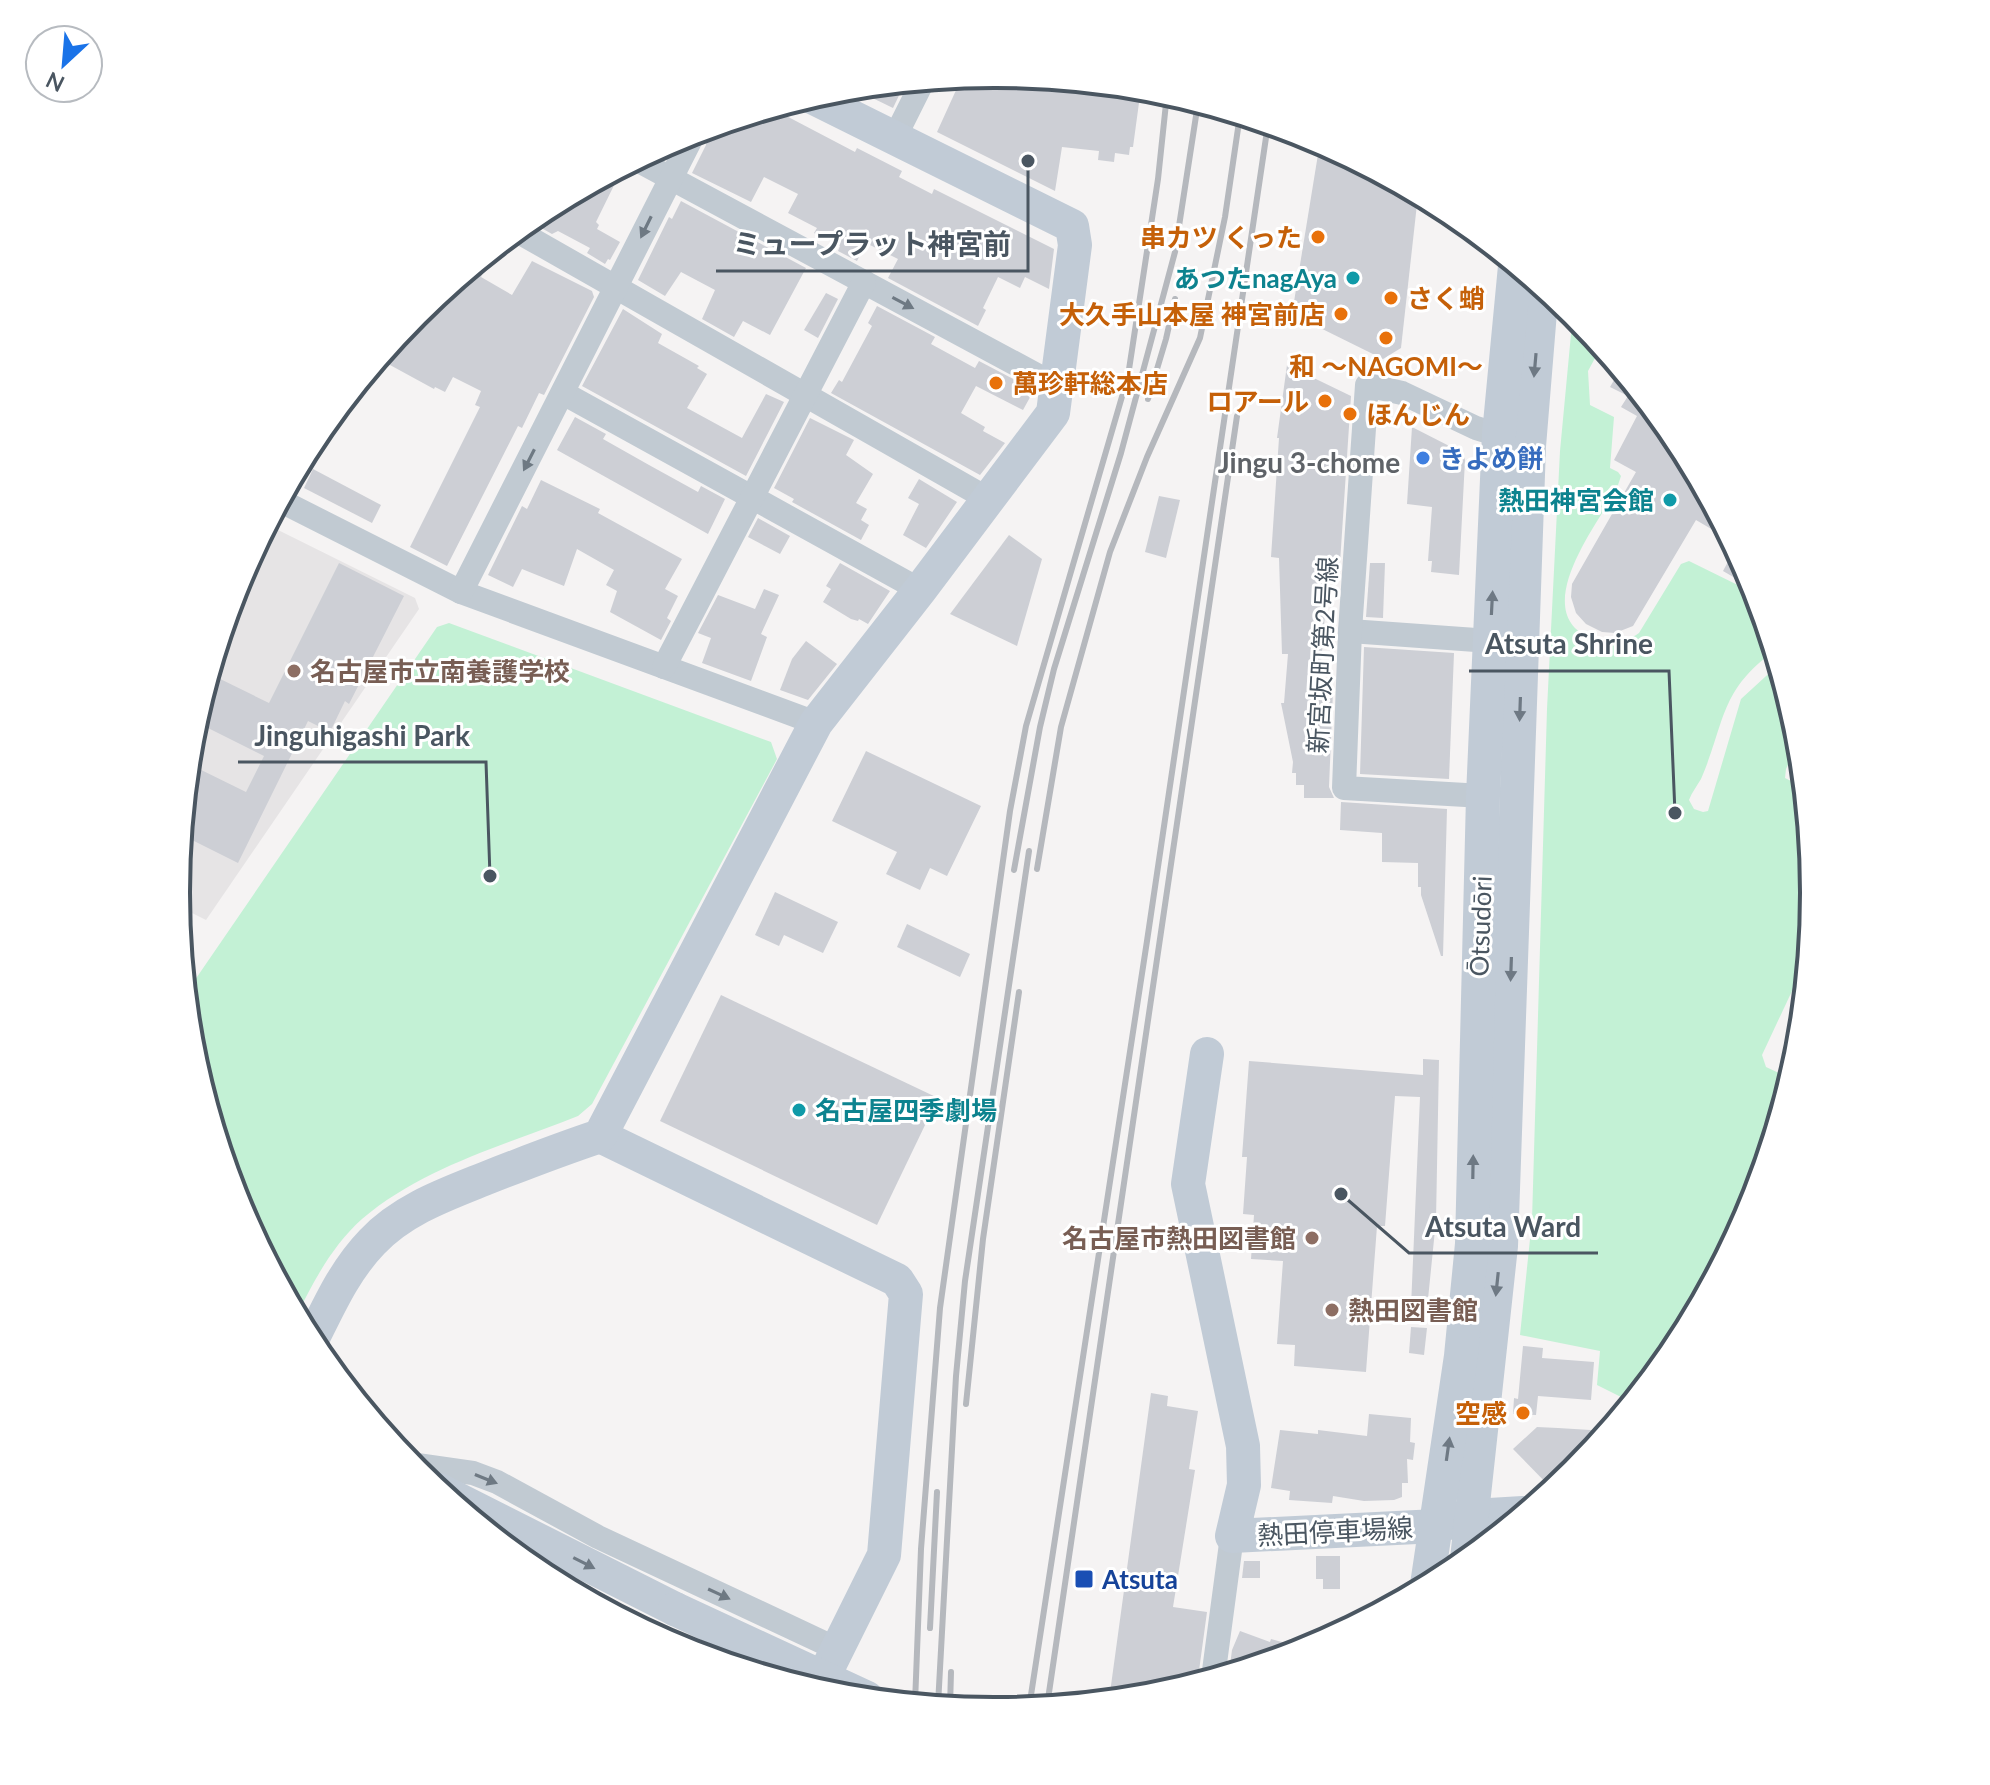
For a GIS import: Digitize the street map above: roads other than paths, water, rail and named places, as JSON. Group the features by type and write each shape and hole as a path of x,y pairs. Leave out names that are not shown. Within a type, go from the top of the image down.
{"street":[{"path":"894,139 917,92"},
{"path":"319,1328 351,1267 373,1240 398,1219 428,1202 600,1136 816,723 1053,413 1075,245 1072,226 828,105"},
{"path":"461,592 685,150"},
{"path":"649,166 1057,386"},
{"path":"528,238 988,499"},
{"name":"Ōtsudōri","path":"1475,1538 1501,1246 1515,279"},
{"path":"664,667 864,282"},
{"name":"Ōtsudōri","path":"1430,1569 1461,1356 1472,1244 1490,641 1514,440 1539,301"},
{"name":"新宮坂町第2号線","path":"1483,796 1344,788 1350,631 1367,385 1402,393 1476,428 1514,440"},
{"path":"563,393 920,590"},
{"path":"290,505 461,592 816,723"},
{"path":"1350,631 1490,641"},
{"path":"1207,1054 1188,1184 1243,1446 1244,1485 1232,1536 1215,1666"},
{"path":"600,1136 897,1280 906,1294 884,1555 823,1678"},
{"path":"433,1467 473,1473 497,1482 598,1537 837,1649"},
{"path":"483,1512 675,1609 827,1679"},
{"name":"熱田停車場線","path":"1232,1536 1437,1526 1475,1538"}],"railway":[{"path":"915,1692 921,1549 940,1308 1010,811 1026,726 1128,376 1158,179 1166,106"},
{"path":"1014,870 1040,727 1054,669 1121,453 1175,252 1196,113"},
{"path":"1037,869 1061,727 1110,552 1147,457 1200,338 1225,217 1238,126"},
{"path":"1031,1696 1266,136"},
{"path":"1148,399 1175,299"},
{"path":"1049,1695 1237,416"},
{"path":"939,1695 956,1376 965,1281 1029,851"},
{"path":"966,1404 983,1239 1019,992"},
{"path":"930,1628 937,1492"},
{"path":"950,1695 951,1672"}],"place":[{"name":"ミュープラット神宮前","path":"1028,161"},
{"name":"串カツ くった","path":"1318,237"},
{"name":"あつたnagAya","path":"1353,278"},
{"name":"さく蛸","path":"1391,298"},
{"name":"大久手山本屋 神宮前店","path":"1341,314"},
{"name":"和 ～NAGOMI～","path":"1386,338"},
{"name":"萬珍軒総本店","path":"996,383"},
{"name":"ロアール","path":"1325,401"},
{"name":"ほんじん","path":"1350,414"},
{"name":"きよめ餅","path":"1423,458"},
{"name":"熱田神宮会館","path":"1670,500"},
{"name":"名古屋市立南養護学校","path":"294,671"},
{"name":"Atsuta Shrine","path":"1675,813"},
{"name":"Jinguhigashi Park","path":"490,876"},
{"name":"名古屋四季劇場","path":"799,1110"},
{"name":"Atsuta Ward","path":"1341,1194"},
{"name":"名古屋市熱田図書館","path":"1312,1238"},
{"name":"熱田図書館","path":"1332,1310"},
{"name":"空感","path":"1523,1413"},
{"name":"Atsuta","path":"1084,1579"}],"district":[{"name":"Jingu 3-chome","path":"1309,462"}]}
